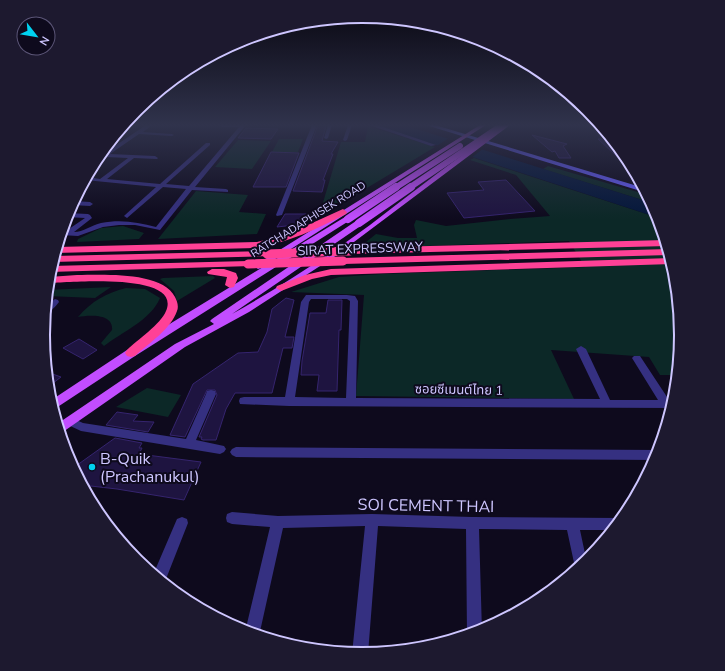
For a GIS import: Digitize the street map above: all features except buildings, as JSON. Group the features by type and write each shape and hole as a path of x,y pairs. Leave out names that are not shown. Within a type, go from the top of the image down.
{"highway":[{"path":"63,250 257,245 278,242 346,215"},
{"name":"SIRAT EXPRESSWAY","path":"60,260 660,242"},
{"name":"SIRAT EXPRESSWAY","path":"58,269 663,252"},
{"path":"281,288 309,277 331,272 666,261"},
{"path":"55,280 145,273 224,272 232,275 233,278 230,284"},
{"path":"80,278 142,281 164,288 172,298 172,309 164,321 131,353"}],"main road":[{"name":"RATCHADAPHISEK ROAD","path":"58,402 434,156"},
{"name":"RATCHADAPHISEK ROAD","path":"191,316 230,284 442,156"},
{"path":"64,425 457,156"},
{"path":"179,346 220,326 281,288 347,244 465,156"},
{"path":"531,156 638,189"},
{"path":"420,165 436,162 444,166 445,170"}],"street":[{"path":"102,180 134,156"},
{"path":"137,156 155,158"},
{"path":"127,216 195,156"},
{"path":"68,233 78,234 102,224 119,223 135,223 155,229 158,228 218,156"},
{"path":"278,215 302,156"},
{"path":"92,179 226,191"},
{"path":"80,203 90,204"},
{"path":"69,231 89,218 74,216"},
{"path":"289,402 305,302 309,297 348,297 352,298 354,301 351,401"},
{"path":"581,349 607,404"},
{"path":"637,358 668,401"},
{"path":"189,444 211,394"},
{"name":"ซอยซีเมนต์ไทย 1","path":"244,401 667,404"},
{"path":"70,421 81,427 220,449"},
{"path":"236,452 651,456"},
{"name":"SOI CEMENT THAI","path":"232,518 278,522 372,520 472,523 611,524"},
{"path":"361,648 372,520"},
{"path":"253,628 278,522"},
{"path":"161,574 182,523"},
{"path":"472,523 474,627"},
{"path":"572,524 579,560"}],"green space":[{"path":"224,156 261,156 252,169 215,167"},
{"path":"337,156 420,156 347,200 336,204 318,215"},
{"path":"474,158 651,215 664,255 672,295 675,336 672,375 660,375 649,357 551,350 574,399 356,396 364,295 291,292 339,277 382,274 585,267 569,241 369,248 361,246 376,234 398,238 417,238 414,225 416,220 446,226 550,216 516,175 470,160"},
{"path":"548,166 641,193 645,201 543,169"},
{"path":"196,191 248,195 239,212 266,214 257,234 158,239"},
{"path":"123,226 144,233 139,239 77,242 78,239 101,228"},
{"path":"213,276 215,278 177,301 174,291 160,279 163,278"},
{"path":"111,287 95,298 53,296 54,290"},
{"path":"126,288 145,289 160,298 156,306 143,319 104,346 101,343 112,330 112,324 100,316 78,317 100,298 112,292"},
{"path":"147,388 181,395 168,417 116,407"}],"water":[{"path":"471,156 504,156 645,201 651,215"}],"place":[{"name":"B-Quik (Prachanukul)","path":"92,467"}]}
